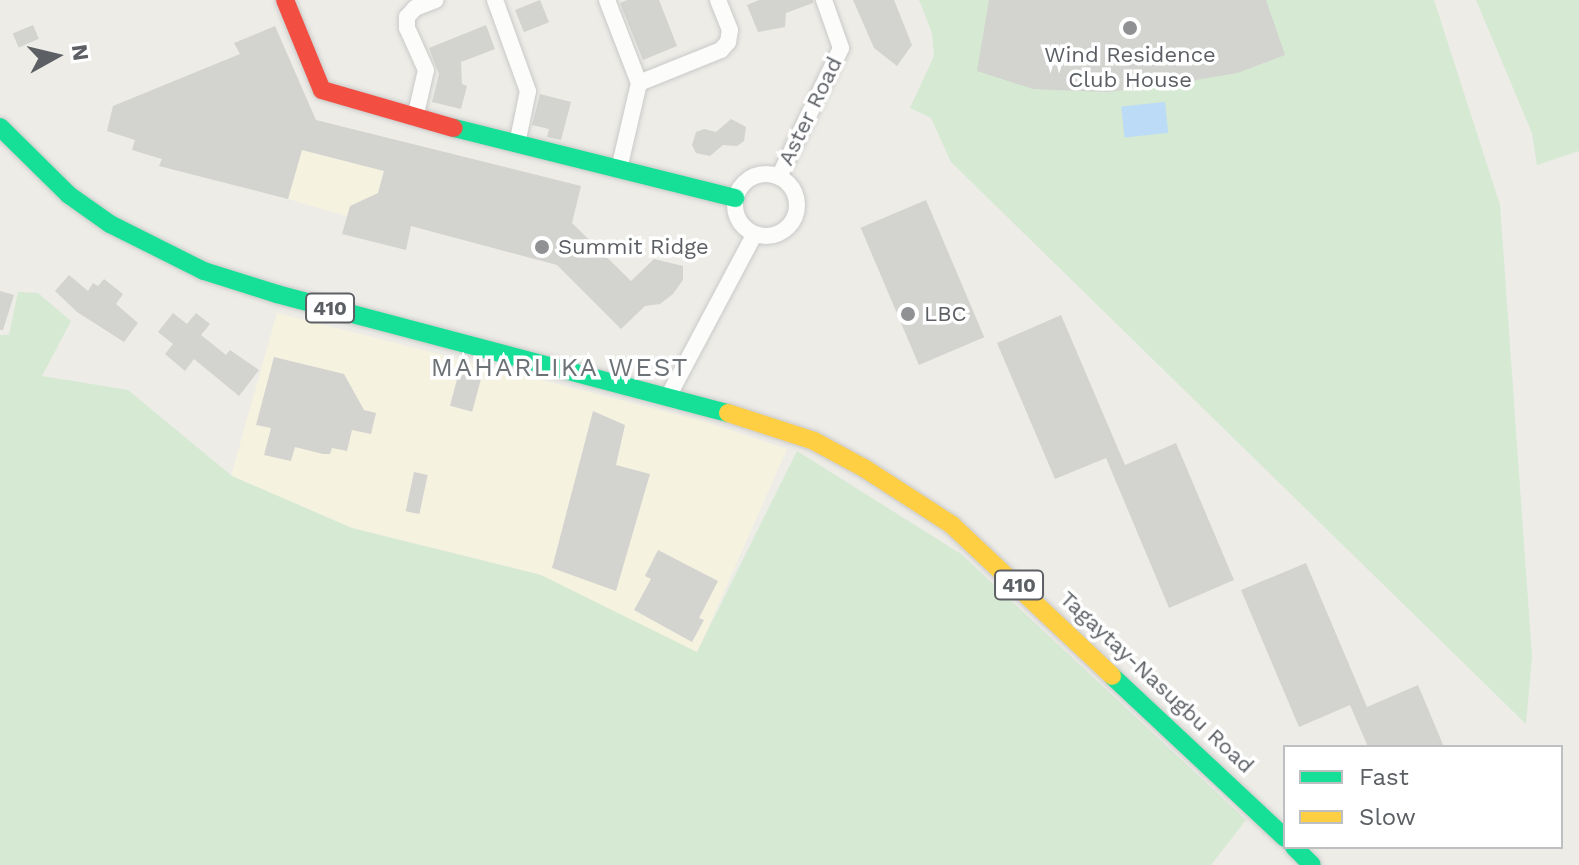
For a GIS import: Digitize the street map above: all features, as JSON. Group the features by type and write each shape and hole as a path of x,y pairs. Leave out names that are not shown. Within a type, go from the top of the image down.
{"main road":[{"path":"285,0 322,90 415,118 735,198"},
{"name":"Tagaytay-Nasugbu Road","path":"0,127 69,195 110,224 204,271 277,294 750,419 814,441 864,468 952,525 1283,836"},
{"path":"1296,849 1312,865"}],"street":[{"path":"415,118 426,70 407,28 407,17 415,8 436,0"},
{"path":"495,0 528,91 517,144"},
{"path":"607,0 639,83 619,169"},
{"path":"639,83 721,50 728,42 730,30 718,0"},
{"name":"Aster Road","path":"779,177 841,48 824,0"},
{"path":"761,174 779,177 794,192 797,213 793,223 775,236 754,235 738,220 735,198 752,177 761,174"},
{"path":"668,397 754,235"}],"shaded area":[{"path":"302,150 384,171 378,193 347,216 288,199"},
{"path":"277,313 700,420 787,449 697,653 541,575 352,528 231,476"}],"green space":[{"path":"919,0 1434,0 1500,205 1532,656 1526,724 951,162 931,118 910,108 934,56 932,33"},
{"path":"1476,0 1579,0 1579,151 1537,165 1532,133"},
{"path":"18,292 38,293 71,321 42,376 128,390 232,476 352,528 541,575 697,652 797,451 961,554 1246,820 1211,865 0,865 0,335 9,335"}],"water":[{"path":"1165,102 1168,133 1124,137 1121,107"}],"building":[{"path":"540,0 549,22 524,32 515,10"},
{"path":"627,0 659,0 677,46 643,60 620,3"},
{"path":"759,0 813,0 813,3 786,13 785,27 758,32 747,5"},
{"path":"853,0 894,0 912,45 897,66 874,48"},
{"name":"Wind Residence Club House","path":"989,0 1266,0 1285,55 1237,73 1166,85 1107,92 1033,89 977,71"},
{"path":"33,25 39,39 19,47 13,34"},
{"path":"486,25 495,49 461,62 462,84 467,86 461,109 432,102 439,74 429,48"},
{"path":"275,26 316,120 581,186 572,223 631,281 654,259 683,266 683,280 673,294 660,304 645,306 621,329 557,265 411,226 406,250 342,234 350,206 378,193 384,171 302,150 288,199 159,166 162,159 132,150 135,140 107,131 113,106 240,54 234,43"},
{"path":"540,94 571,102 561,140 547,137 549,129 532,125"},
{"path":"731,119 746,127 744,141 737,146 723,145 710,156 696,153 692,145 696,132 704,129 716,132"},
{"path":"926,200 984,337 919,365 861,228"},
{"path":"69,275 88,291 93,283 98,286 104,279 123,294 116,304 138,323 124,342 77,312 55,291"},
{"path":"0,291 14,295 3,330 0,330"},
{"path":"173,313 187,324 196,313 210,324 201,335 226,355 230,350 259,370 239,396 194,359 185,371 165,354 173,344 158,332"},
{"path":"1061,315 1125,465 1176,443 1234,580 1169,608 1106,458 1055,479 997,343"},
{"path":"274,357 344,374 364,410 376,413 371,434 352,430 347,451 332,448 330,454 323,454 295,447 291,461 264,455 271,428 256,425"},
{"path":"459,372 481,378 472,412 450,406"},
{"path":"593,411 625,425 616,465 650,474 616,591 552,568"},
{"path":"414,472 428,475 419,514 406,511"},
{"path":"658,550 718,581 699,618 704,620 692,642 634,610 651,579 645,576"},
{"path":"1306,563 1367,707 1418,685 1443,745 1367,745 1350,705 1299,727 1241,590"}],"traffic: fast":[{"path":"0,127 69,195 110,224 204,271 277,294 728,413"},
{"path":"454,128 735,198"},
{"path":"1112,676 1283,836"},
{"path":"1296,849 1312,865"}],"traffic: slow":[{"path":"728,413 814,441 864,468 952,525 1112,676"}],"traffic: jam":[{"path":"285,0 322,90 454,128"}],"place":[{"name":"Wind Residence Club House","path":"1130,28"},
{"name":"Summit Ridge","path":"542,247"},
{"name":"LBC","path":"908,314"}],"district":[{"name":"MAHARLIKA WEST","path":"560,368"}]}
